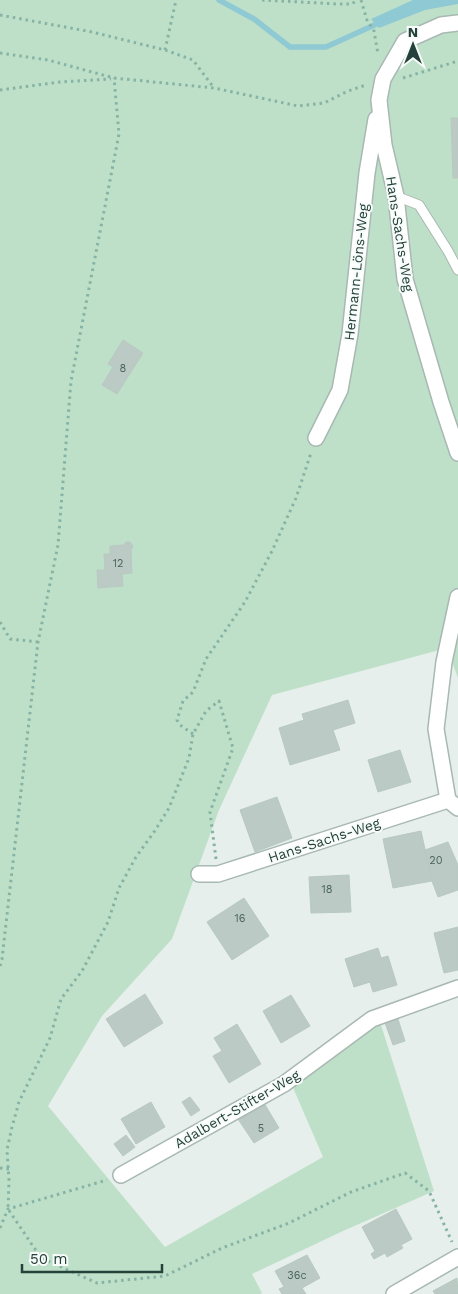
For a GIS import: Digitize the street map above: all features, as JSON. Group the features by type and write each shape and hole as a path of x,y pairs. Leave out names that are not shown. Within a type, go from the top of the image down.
{"street":[{"name":"Hans-Sachs-Weg","path":"458,23 441,25 405,41 383,79 379,100 384,145 396,196 405,279 458,453"},
{"name":"Hermann-Löns-Weg","path":"316,438 340,390 350,334 367,173 379,100"},
{"name":"Hans-Sachs-Weg","path":"199,874 218,874 453,804 436,729 444,662 458,596"},
{"name":"Adalbert-Stifter-Weg","path":"121,1175 284,1084 372,1019 458,988"},
{"path":"394,1294 456,1252"}],"lane":[{"path":"396,196 419,206 458,270"}],"path":[{"path":"165,50 176,0"},
{"path":"262,0 338,4 352,4 359,0 367,20 374,31"},
{"path":"0,16 92,32 165,50 193,60 214,88"},
{"path":"0,53 48,60 114,78 214,88 298,106 324,103 348,91 383,79 401,78 458,61"},
{"path":"0,90 60,82 114,78"},
{"path":"0,966 14,868 38,642 58,545 71,381 118,134 114,78"},
{"path":"193,734 180,726 177,720 183,701 193,692 206,659 246,602 272,551 296,498 316,438"},
{"path":"0,622 10,640 38,642"},
{"path":"0,1228 8,1209 9,1169 7,1150 19,1102 50,1038 61,999 82,971 108,922 119,888 136,857 168,808 189,758 193,734 206,712 219,701 232,748 210,812 218,874"},
{"path":"0,1168 9,1169"},
{"path":"8,1209 41,1258 97,1283 165,1276 222,1248 289,1223 351,1192 405,1173 429,1191 456,1252"},
{"path":"8,1209 121,1175"}],"green space":[{"path":"0,0 435,0 458,2 458,678 447,648 272,695 219,810 172,939 102,1016 48,1106 165,1247 323,1157 291,1083 380,1022 434,1191 252,1274 262,1293 260,1294 0,1294"}],"water":[{"path":"413,0 458,0 458,4 425,10 379,28 371,19"}],"building":[{"path":"451,118 458,118 458,178 453,178"},
{"path":"123,340 143,353 117,394 102,385 113,367 108,364"},
{"path":"126,542 130,542 133,546 131,550 132,573 122,574 123,586 98,588 97,570 105,570 104,554 110,554 110,546 124,545"},
{"path":"348,700 355,723 333,730 340,750 290,765 279,728 304,720 302,714"},
{"path":"400,750 411,782 378,792 368,760"},
{"path":"277,797 292,838 255,852 240,810"},
{"path":"421,831 432,881 393,888 383,839"},
{"path":"448,842 458,865 458,890 438,897 432,881 425,850"},
{"path":"349,875 351,912 311,913 309,877"},
{"path":"244,898 269,936 232,960 207,922"},
{"path":"458,927 458,970 444,973 434,933"},
{"path":"378,948 381,958 388,956 397,985 373,992 370,982 354,987 345,959"},
{"path":"145,994 163,1023 124,1047 106,1019"},
{"path":"291,995 310,1026 281,1043 263,1011"},
{"path":"397,1016 405,1041 393,1045 384,1020"},
{"path":"237,1024 261,1064 229,1083 213,1056 222,1051 214,1038"},
{"path":"190,1097 200,1110 191,1116 182,1102"},
{"path":"151,1102 165,1127 136,1144 121,1119"},
{"path":"264,1103 279,1128 254,1143 238,1119"},
{"path":"126,1135 135,1147 123,1156 114,1144"},
{"path":"396,1209 412,1239 401,1245 403,1248 387,1257 385,1253 374,1259 371,1254 375,1251 362,1227"},
{"path":"307,1255 320,1278 302,1288 306,1294 282,1294 279,1289 284,1287 275,1271"},
{"path":"457,1278 458,1294 435,1294 433,1291"}],"waterway":[{"path":"219,0 254,19 290,47 326,47 381,22"}]}
